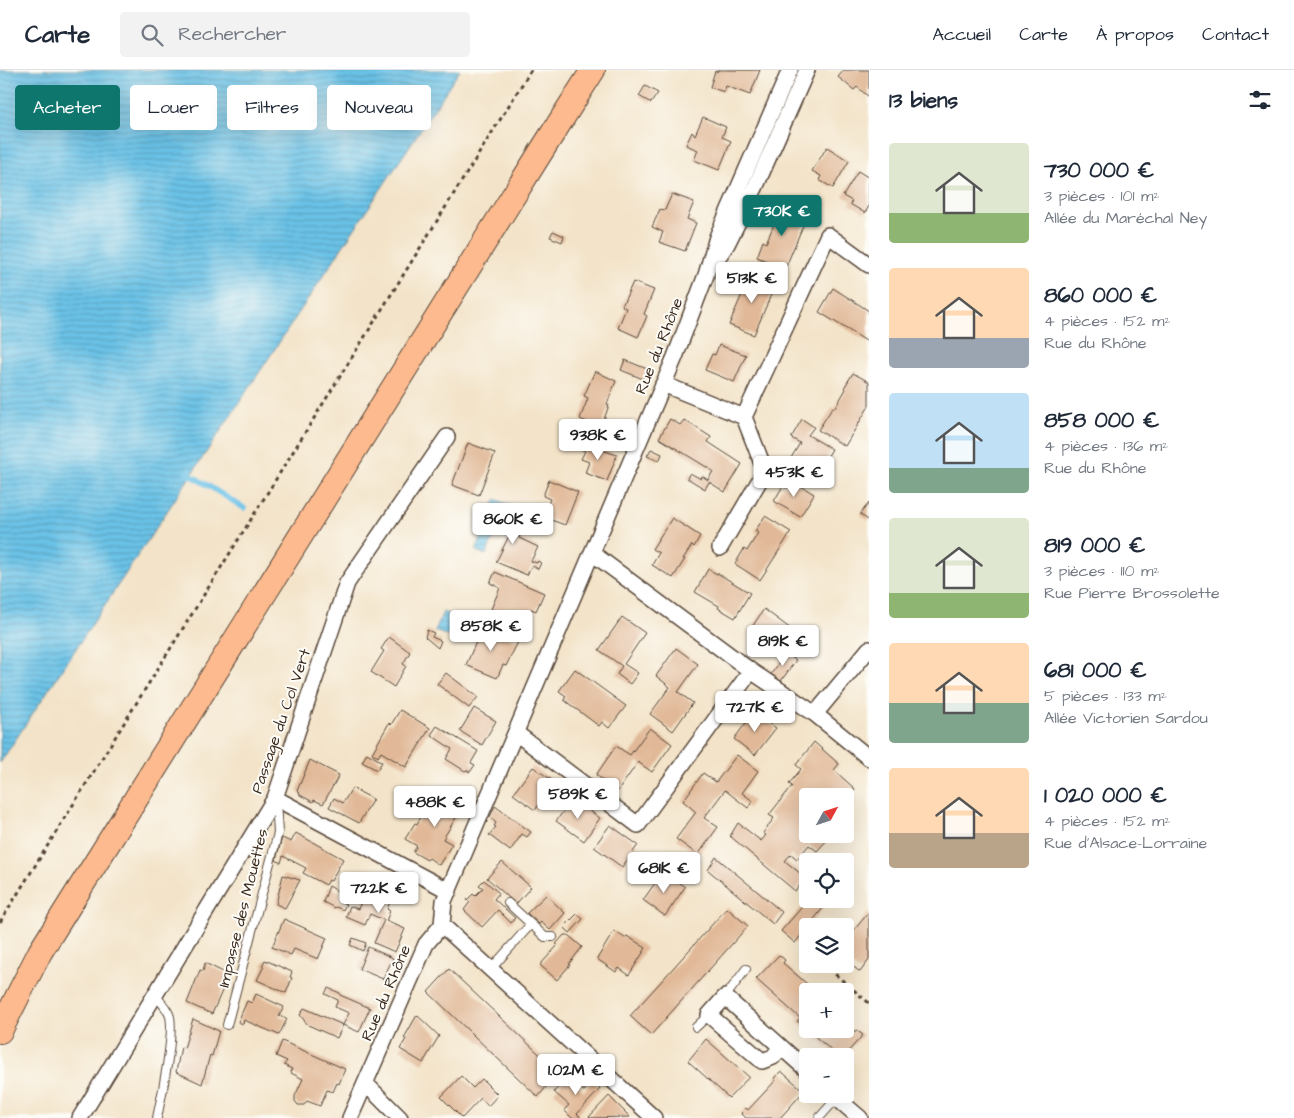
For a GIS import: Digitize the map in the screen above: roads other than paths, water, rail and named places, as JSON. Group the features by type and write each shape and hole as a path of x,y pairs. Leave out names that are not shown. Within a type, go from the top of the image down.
{"main road":[{"path":"0,1031 40,952 593,70"}],"street":[{"name":"Rue du Rhône","path":"350,1118 426,944 442,925 444,901 448,891 675,357 706,275 716,237 790,70"},
{"name":"Rue du Rhône","path":"706,275 726,244 755,188 807,70"},
{"path":"744,417 828,235 869,265"},
{"path":"663,384 744,417 765,470 720,548"},
{"name":"Passage du Col Vert","path":"80,1118 276,798 347,583 447,437"},
{"path":"592,553 751,671 815,714 869,758"},
{"path":"815,714 869,649"},
{"path":"516,733 638,825 751,671"},
{"path":"276,798 448,891"},
{"path":"442,925 654,1118"},
{"path":"781,1047 773,1057 762,1061 709,1015 725,997 799,1063"},
{"path":"366,1084 400,1118"},
{"path":"842,1103 860,1118"}],"lane":[{"name":"Impasse des Mouettes","path":"228,1025 278,833 276,798"},
{"path":"508,904 545,937 553,937"},
{"path":"491,969 531,924"},
{"path":"725,997 746,969"},
{"path":"155,995 170,1015 170,1038 157,1118"},
{"path":"696,1027 709,1015"},
{"path":"819,1118 829,1103"}],"water":[{"path":"0,70 460,70 431,114 431,85 327,85 327,130 420,130 0,763"},
{"path":"496,499 519,510 513,521 490,511"},
{"path":"485,528 496,533 486,555 476,551"},
{"path":"443,612 456,617 448,636 435,631"}],"waterway":[{"path":"186,472 244,508"}]}
